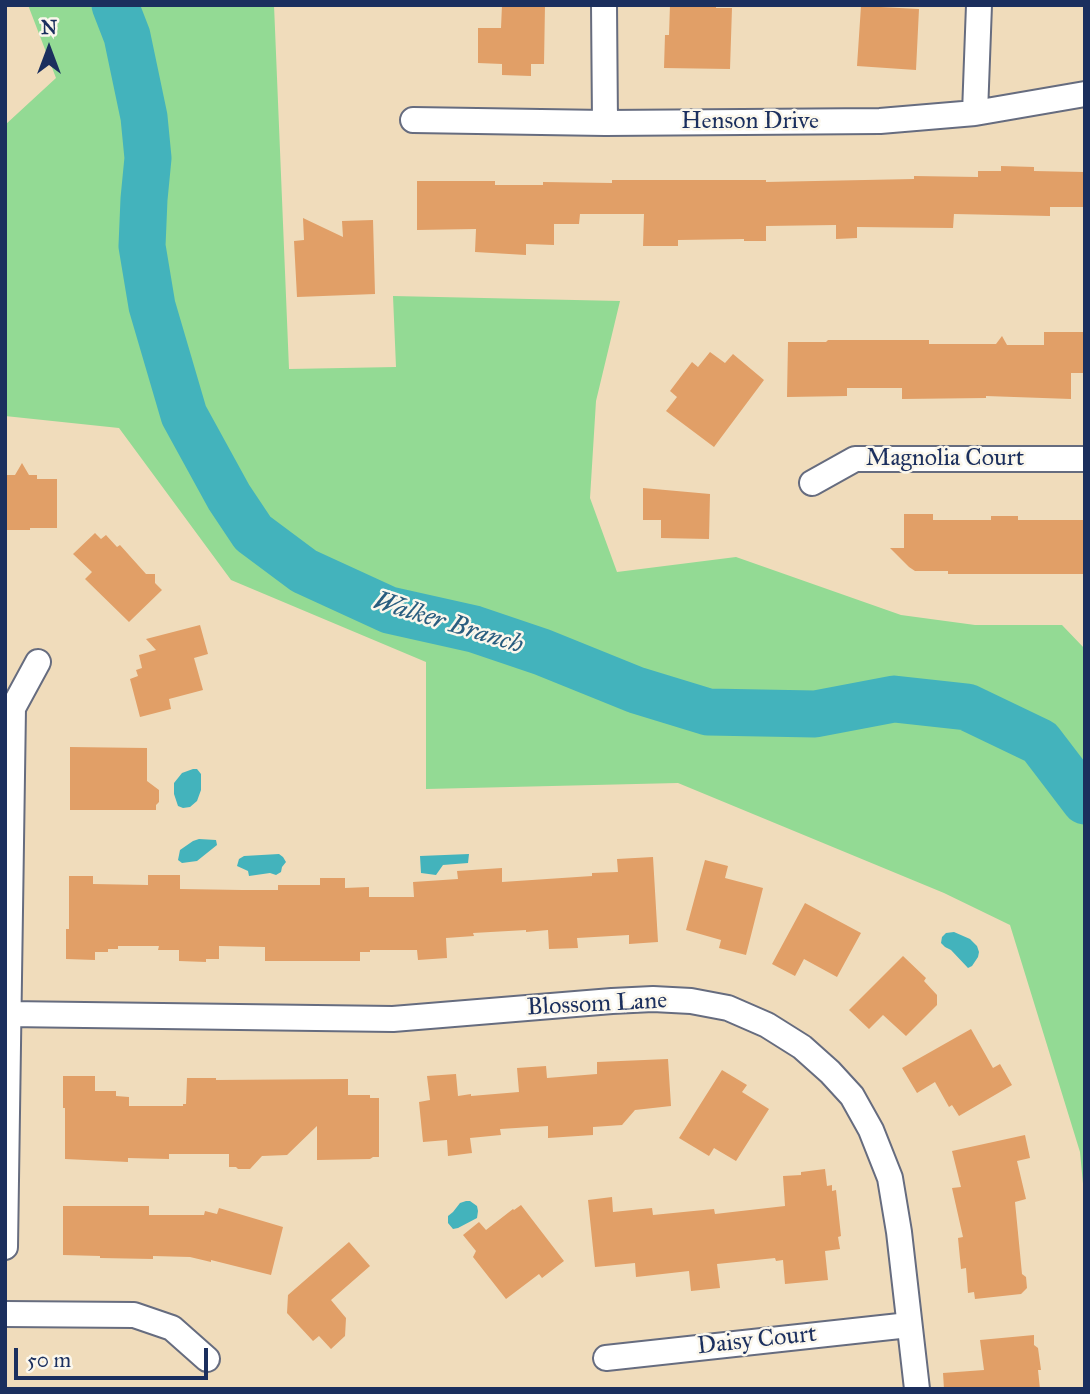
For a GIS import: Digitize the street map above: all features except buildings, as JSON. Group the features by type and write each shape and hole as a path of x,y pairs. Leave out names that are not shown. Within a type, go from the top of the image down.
{"street":[{"path":"604,5 605,123"},
{"path":"975,113 979,5"},
{"name":"Henson Drive","path":"413,120 605,123 880,121 975,113 1085,94"},
{"name":"Magnolia Court","path":"812,483 855,458 1085,459"},
{"path":"5,1248 13,708 38,662"},
{"name":"Blossom Lane","path":"8,1014 393,1019 653,999 691,1001 728,1008 767,1026 802,1047 852,1096 871,1130 890,1178 917,1389"},
{"path":"5,1314 134,1315 172,1328 207,1359"},
{"name":"Daisy Court","path":"606,1358 909,1325"}],"green space":[{"path":"28,5 274,5 289,369 396,367 393,296 620,301 596,401 590,498 617,572 736,557 901,615 975,625 1062,625 1085,649 1085,1205 1080,1152 1010,925 944,893 678,783 426,789 426,662 231,580 119,428 5,416 5,125 56,78"}],"water":[{"path":"197,769 201,774 201,790 197,801 190,807 183,808 178,806 174,783 182,773"},
{"path":"199,839 216,840 217,845 197,861 182,863 178,860 180,850"},
{"path":"279,854 286,862 281,872 276,875 270,873 249,876 248,871 237,866 239,859 244,856"},
{"path":"469,854 468,863 443,865 436,875 421,873 420,856"},
{"path":"954,932 970,939 977,946 978,957 968,968 941,943 946,933"},
{"path":"466,1201 477,1206 477,1218 453,1229 448,1223 448,1216 460,1203"}],"waterway":[{"name":"Walker Branch","path":"115,5 127,36 144,117 148,158 142,246 152,306 184,415 229,497 253,533 304,571 389,610 474,629 542,652 636,690 708,712 815,714 894,699 967,707 1040,742 1085,801"}]}
